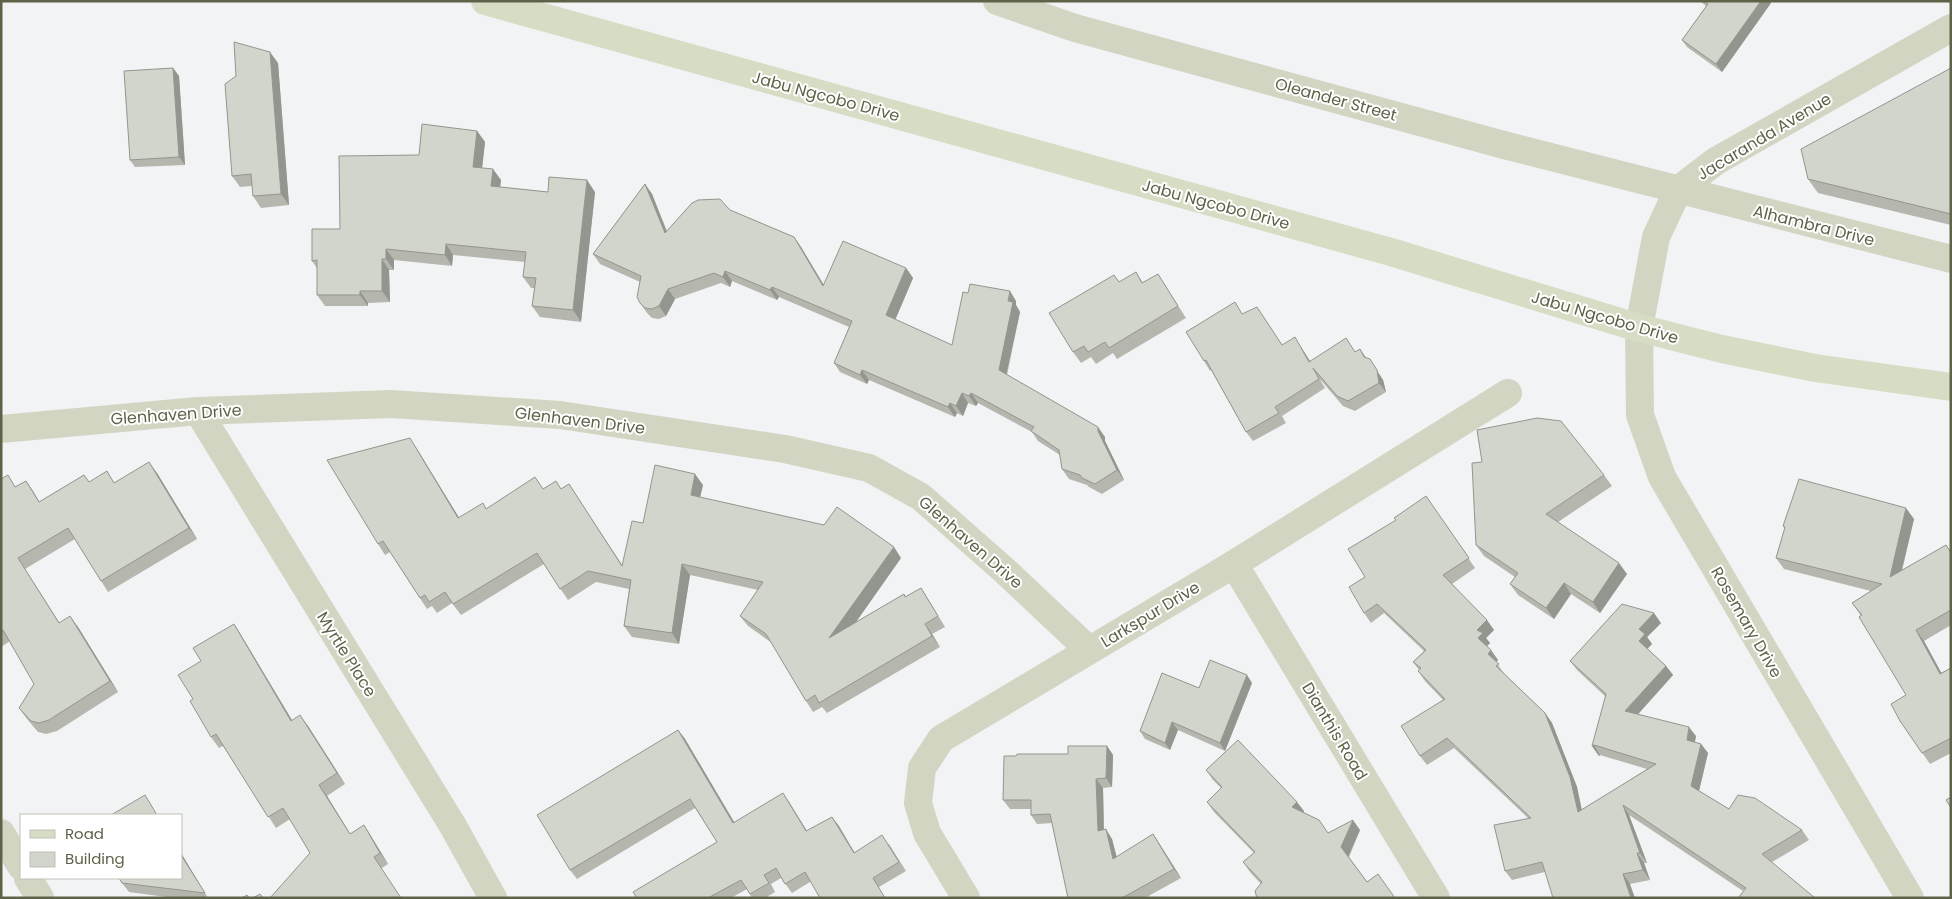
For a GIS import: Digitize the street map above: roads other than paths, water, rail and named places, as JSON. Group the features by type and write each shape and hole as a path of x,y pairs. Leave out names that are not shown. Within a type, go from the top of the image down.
{"main road":[{"name":"Jabu Ngcobo Drive","path":"486,1 1391,252 1639,328 1722,349 1806,366 1951,387"}],"street":[{"name":"Oleander Street","path":"996,1 1075,28 1504,145 1678,190"},
{"name":"Jacaranda Avenue","path":"1639,328 1656,237 1678,190 1716,161 1951,28"},
{"name":"Alhambra Drive","path":"1678,190 1951,259"},
{"name":"Rosemary Drive","path":"1639,328 1640,415 1662,476 1910,898"},
{"name":"Larkspur Drive","path":"966,898 927,833 918,803 922,768 941,739 1234,564 1508,393"},
{"name":"Glenhaven Drive","path":"1,429 198,412 391,404 560,415 784,449 869,468 922,497 1004,570 1089,650"},
{"name":"Myrtle Place","path":"198,412 453,826 493,898"},
{"name":"Dianthis Road","path":"1234,564 1436,898"},
{"path":"1,833 20,864"},
{"path":"29,879 40,898"}]}
